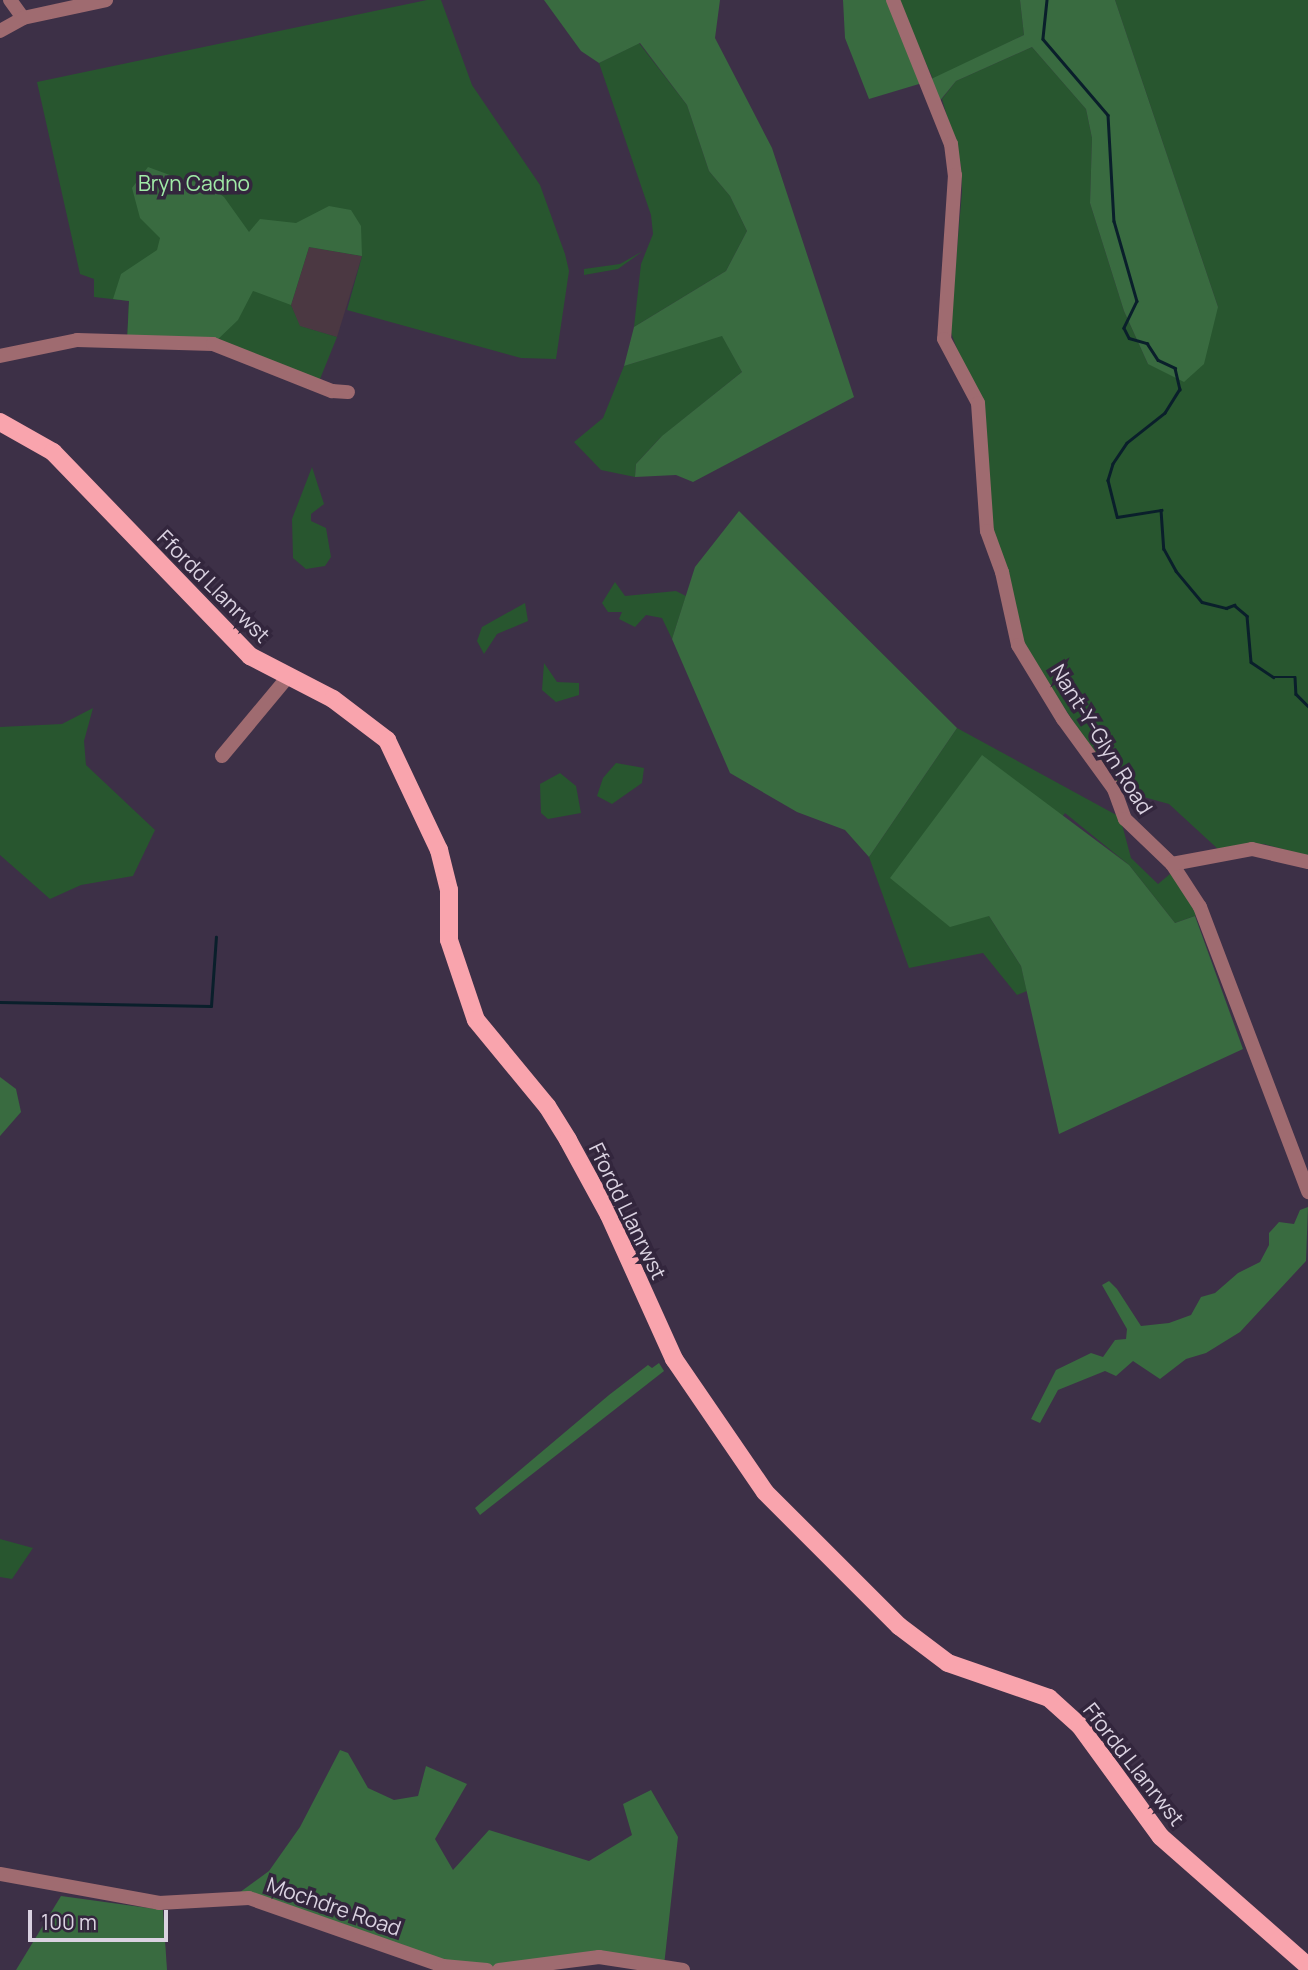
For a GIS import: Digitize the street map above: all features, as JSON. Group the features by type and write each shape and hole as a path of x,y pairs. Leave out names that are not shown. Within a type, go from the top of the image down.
{"main road":[{"name":"Ffordd Llanrwst","path":"0,422 53,452 250,656 287,678 333,699 375,728 399,761 445,868 449,940 476,1020 547,1106 568,1140 609,1215 674,1359 765,1492 899,1626 948,1663 1049,1698 1080,1726 1161,1838 1307,1966"}],"street":[{"path":"10,0 23,18"},
{"name":"Nant-Y-Glyn Road","path":"893,0 951,144 956,174 944,339 978,403 988,531 1002,572 1018,645 1063,719 1114,789 1125,819 1172,864 1200,906 1308,1192"},
{"path":"0,31 23,18 97,1"},
{"path":"0,356 76,340 213,344 332,391 348,392"},
{"path":"222,756 287,678"},
{"path":"1172,864 1252,849 1308,862"},
{"name":"Mochdre Road","path":"0,1874 159,1903 248,1898 443,1966 487,1970"},
{"path":"499,1970 598,1957 683,1970"}],"shaded area":[{"path":"309,247 362,256 337,337 299,326 291,305"}],"green space":[{"name":"Bryn Cadno","path":"427,0 441,0 472,85 540,185 565,254 569,271 556,359 521,358 347,310 362,256 309,247 291,305 300,326 337,337 318,384 213,344 127,342 129,301 94,297 94,279 80,274 37,82"},
{"path":"544,0 720,0 715,38 772,148 854,397 693,482 676,475 635,477 636,464 662,436 742,372 722,336 624,366 634,327 726,271 747,231 730,196 709,171 687,105 640,43 599,63 581,51"},
{"path":"843,0 890,0 929,80 1024,35 1020,0 1115,0 1218,307 1204,364 1184,382 1148,364 1124,311 1090,203 1092,138 1086,109 1032,47 956,81 938,103 929,81 869,99 845,38"},
{"path":"897,0 1020,0 1024,35 933,79"},
{"path":"1115,0 1308,0 1308,856 1264,844 1219,850 1169,804 1118,790 1024,646 992,531 986,427 950,330 962,192 961,166 942,99 956,81 1032,47 1086,109 1092,138 1090,203 1124,311 1148,364 1218,307"},
{"path":"639,43 687,105 709,171 730,196 747,231 726,271 634,327 641,264 653,234 651,215 599,63"},
{"path":"148,167 186,181 203,182 224,197 249,232 260,219 296,223 329,206 351,210 361,226 362,256 309,247 291,305 253,291 238,320 213,344 127,342 129,301 113,299 121,274 157,250 160,238 140,218 132,188"},
{"path":"643,251 618,269 584,275 584,269 620,264"},
{"path":"722,335 742,372 660,438 636,464 635,477 601,470 574,442 603,418 624,366"},
{"path":"312,467 324,504 311,514 311,521 326,528 331,557 325,566 306,569 293,558 292,519"},
{"path":"739,511 957,728 869,857 845,830 797,812 730,773 672,639 695,567"},
{"path":"615,582 625,596 676,591 686,596 672,639 662,618 646,615 635,627 619,619 622,612 608,612 602,603"},
{"path":"525,603 528,621 497,634 484,654 477,641 482,627"},
{"path":"544,663 557,682 579,683 579,695 556,702 542,690"},
{"path":"93,708 84,741 86,765 155,830 133,876 81,885 50,899 0,855 0,727 62,724"},
{"path":"957,728 1120,817 1131,858 1158,884 1176,869 1203,913 1175,923 1129,865 1065,813 989,916 1021,966 1027,991 1017,995 983,953 909,968 869,857"},
{"path":"982,755 1129,865 1175,923 1195,916 1243,1049 1059,1134 1021,966 989,916 950,927 890,878"},
{"path":"616,763 644,768 642,783 612,804 597,796 603,778"},
{"path":"560,773 576,786 581,813 548,819 541,813 540,784"},
{"path":"0,1077 16,1089 21,1112 0,1136"},
{"path":"1308,1207 1306,1261 1240,1332 1206,1353 1186,1359 1160,1379 1133,1361 1116,1376 1105,1371 1058,1390 1040,1423 1031,1419 1056,1370 1091,1353 1103,1357 1115,1340 1126,1339 1127,1329 1102,1285 1109,1281 1117,1289 1141,1326 1169,1323 1191,1315 1201,1297 1215,1293 1238,1273 1260,1262 1269,1245 1269,1233 1279,1222 1294,1224 1300,1210"},
{"path":"659,1363 664,1371 480,1515 475,1508 609,1395 648,1365 652,1368"},
{"path":"0,1539 33,1548 12,1579 0,1577"},
{"path":"340,1750 348,1753 368,1788 394,1800 418,1796 426,1766 467,1784 435,1839 453,1870 489,1830 589,1861 632,1835 623,1804 651,1790 678,1837 664,1966 599,1957 499,1970 443,1966 232,1898 269,1871 300,1827"},
{"path":"61,1896 163,1910 167,1970 16,1970"}],"waterway":[{"path":"1047,0 1043,39 1108,115 1114,221 1137,301 1124,328 1129,338 1147,343 1158,360 1175,368 1180,389 1165,413 1127,443 1113,464 1108,480 1117,517 1161,510 1164,549 1176,571 1202,602 1226,608 1234,605 1247,616 1251,662 1273,677 1295,677 1296,694 1308,706"},
{"path":"0,1002 211,1006 216,937"}]}
